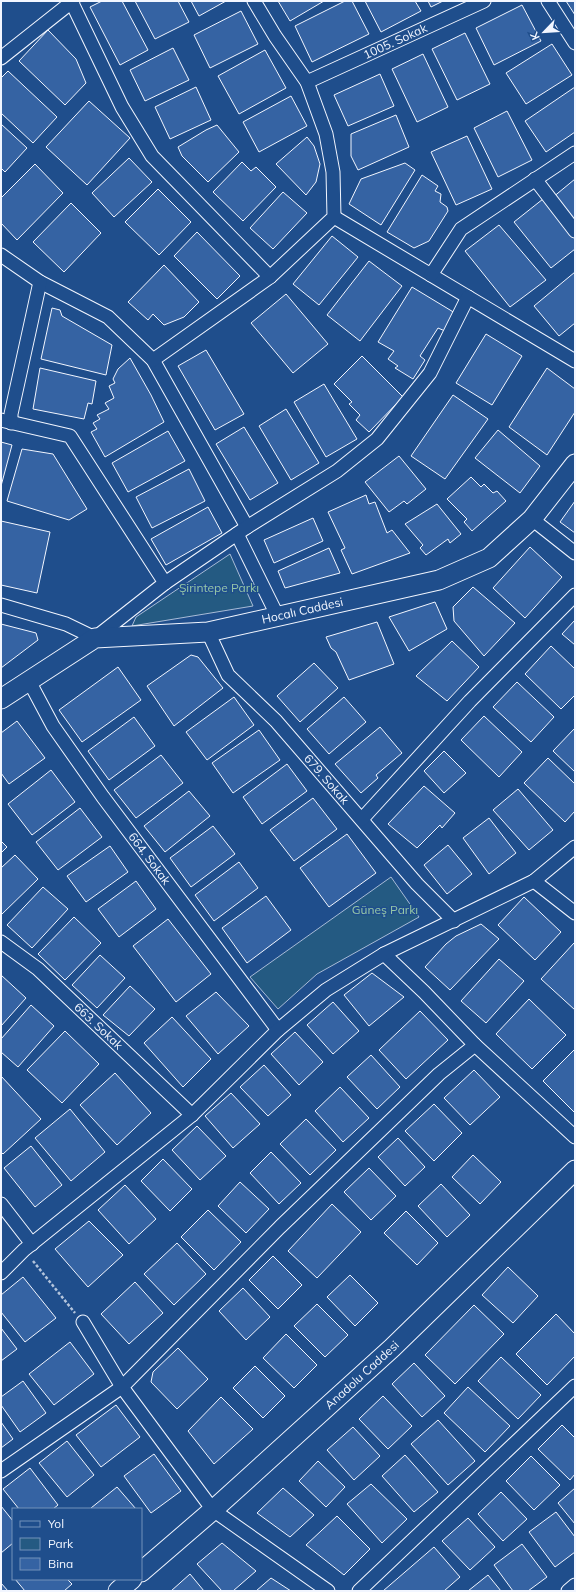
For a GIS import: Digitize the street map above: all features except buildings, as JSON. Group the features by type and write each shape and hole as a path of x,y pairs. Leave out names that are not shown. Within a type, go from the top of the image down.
{"street":[{"path":"1,58 72,1 122,107 152,156 270,277"},
{"path":"153,360 270,277 334,217 333,172 326,134 306,82 275,36 254,1"},
{"name":"1005. Sokak","path":"306,82 484,1"},
{"path":"548,1 575,43"},
{"path":"431,275 461,229 575,153"},
{"path":"535,179 575,231"},
{"path":"334,217 575,360"},
{"path":"1,255 40,282 108,317 153,360 242,531 278,617"},
{"path":"40,282 11,414 6,422 70,436 164,583"},
{"path":"1,605 66,624 95,638 164,583 242,531 337,471 377,439 430,373 468,297"},
{"name":"Hocalı Caddesi","path":"1,700 95,638 208,632 439,580 489,558 532,519 575,464"},
{"path":"532,519 575,553"},
{"path":"362,819 470,701 575,594"},
{"name":"679. Sokak","path":"208,632 228,676 276,721 417,884 454,921"},
{"name":"664. Sokak","path":"28,681 54,726 103,797 278,1030"},
{"path":"1,1273 28,1247 192,1116 278,1030 326,990 384,954 534,882 575,847"},
{"path":"534,882 575,913"},
{"name":"663. Sokak","path":"1,942 38,969 192,1116"},
{"path":"384,954 424,992 475,1045 575,1137"},
{"path":"1,1471 122,1387 292,1216 439,1074 475,1045"},
{"name":"Anadolu Caddesi","path":"142,1571 214,1510 392,1348 575,1170"},
{"path":"1,1204 28,1247"},
{"path":"83,1322 122,1387 214,1510 328,1591"},
{"path":"359,1591 575,1386"},
{"path":"118,1591 131,1580"},
{"path":"568,1591 575,1585"}],"path":[{"path":"28,1247 83,1322"}],"green space":[{"name":"Şirintepe Parkı","path":"230,554 253,606 132,626 136,617"},
{"name":"Güneş Parkı","path":"391,877 419,917 317,974 278,1009 250,977"}]}
